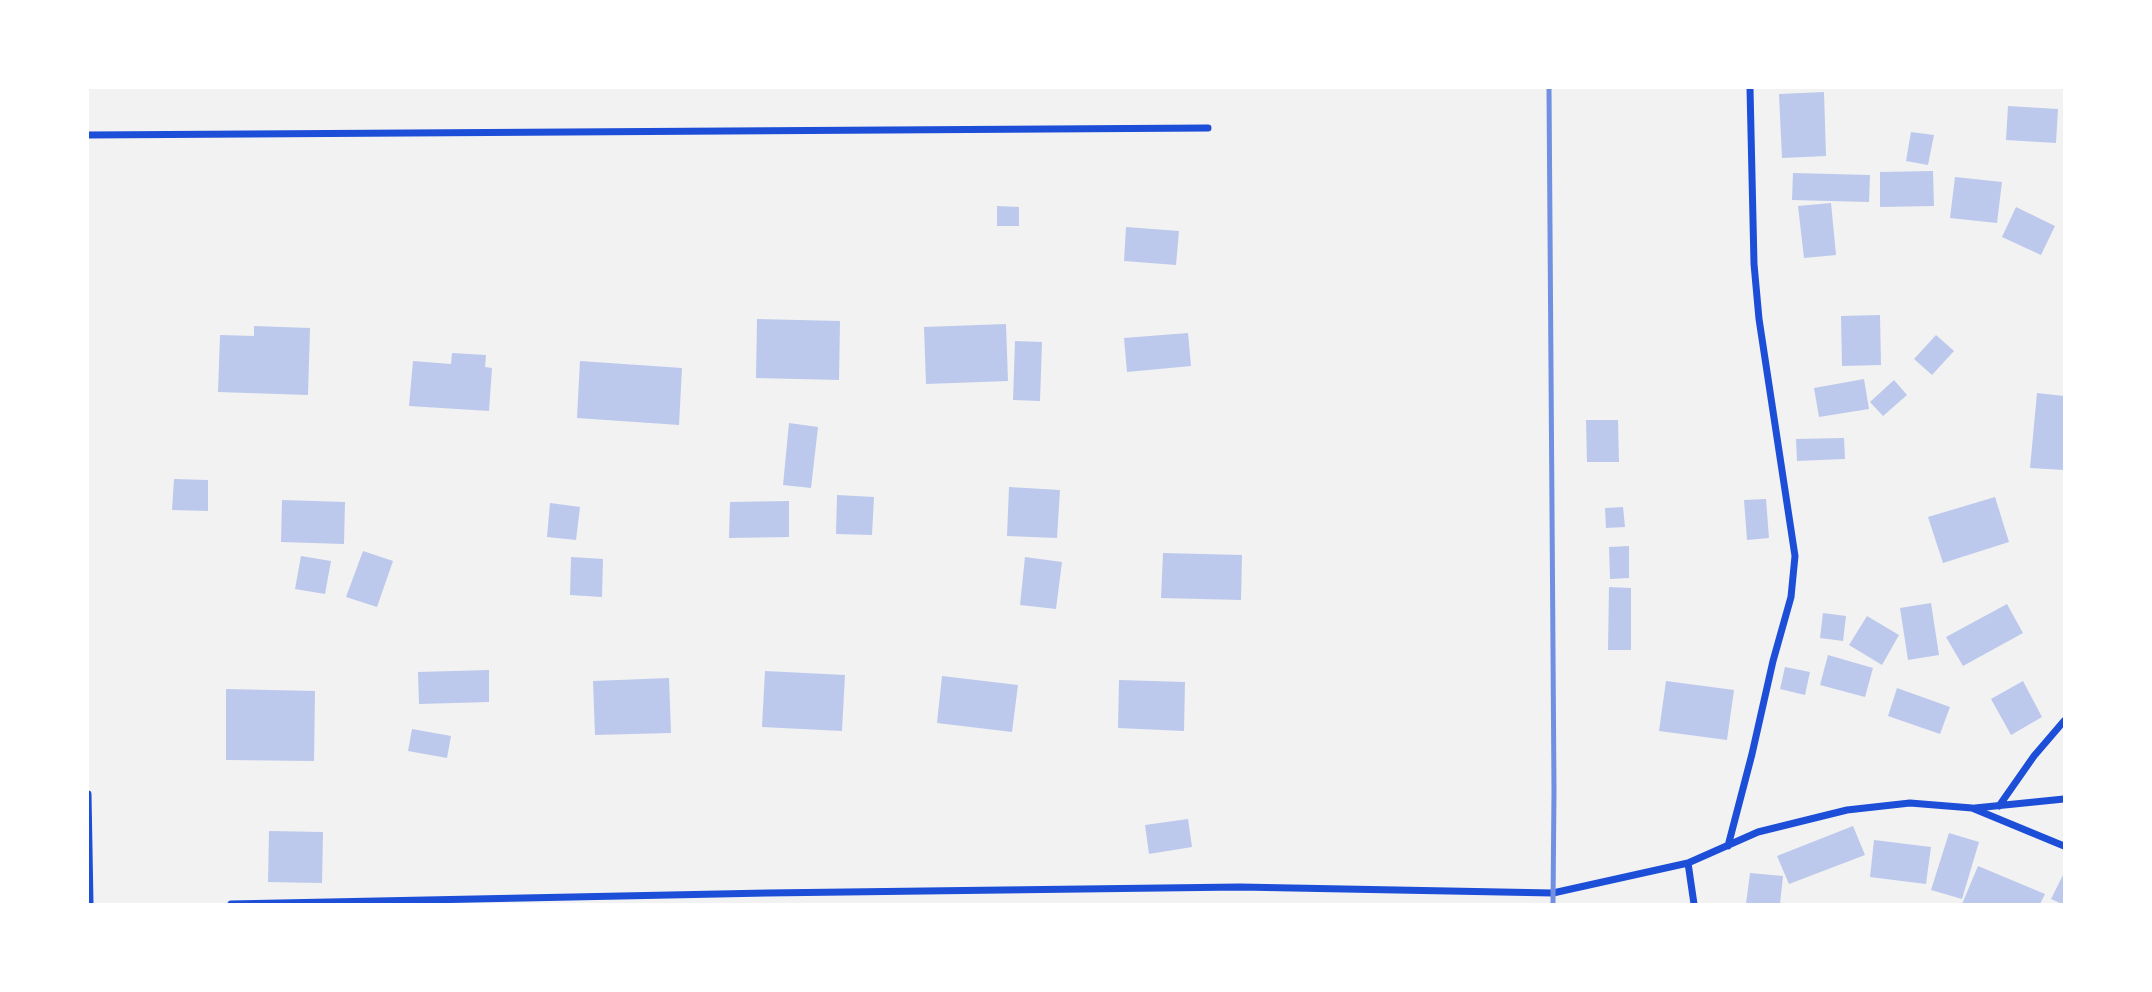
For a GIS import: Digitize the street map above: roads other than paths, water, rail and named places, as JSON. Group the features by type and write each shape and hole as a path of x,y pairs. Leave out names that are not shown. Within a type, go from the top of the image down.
{"street":[{"path":"1728,846 1791,597 1796,556 1758,308 1754,264 1750,88"},
{"path":"88,135 1208,128"},
{"path":"1999,806 2034,756 2064,722"},
{"path":"88,794 90,905"},
{"path":"231,905 766,893 1240,887 1553,893 1688,863 1758,832 1847,810 1910,803 1972,808 2064,799"},
{"path":"1972,808 2064,846"},
{"path":"1688,863 1694,905"}],"railway":[{"path":"1549,88 1553,904"}]}
